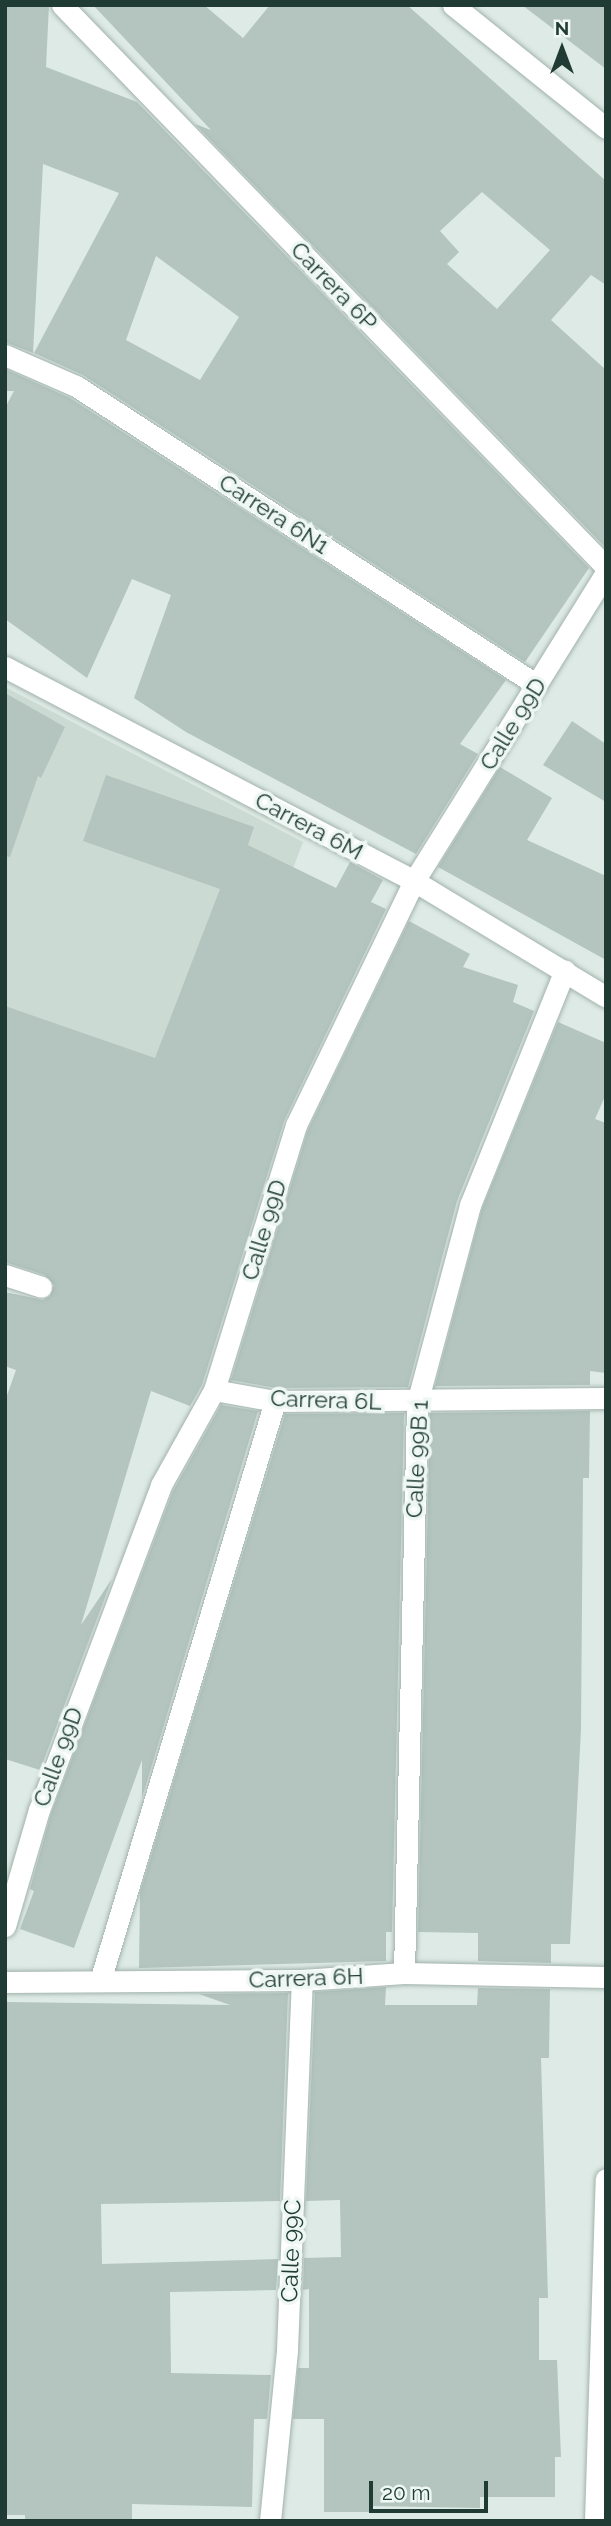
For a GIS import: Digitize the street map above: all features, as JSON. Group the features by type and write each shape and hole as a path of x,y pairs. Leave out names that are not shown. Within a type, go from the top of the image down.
{"street":[{"name":"Carrera 6P","path":"62,5 606,567"},
{"path":"453,5 606,128"},
{"name":"Carrera 6N1","path":"5,355 76,386 537,685"},
{"name":"Calle 99D","path":"5,1926 43,1798 162,1485 214,1390 296,1125 414,881 606,573"},
{"name":"Carrera 6M","path":"5,667 414,881 606,997"},
{"name":"Calle 99B 1","path":"404,1973 416,1403 470,1205 565,970"},
{"path":"5,1275 41,1287"},
{"name":"Carrera 6L","path":"214,1390 275,1401 416,1403 606,1398"},
{"path":"100,1981 275,1401"},
{"name":"Carrera 6H","path":"5,1982 302,1980 404,1973 606,1977"},
{"name":"Calle 99C","path":"270,2521 287,2350 302,1980"},
{"path":"595,2521 606,2179"}],"shaded area":[{"path":"5,687 303,842 185,1155 5,1089"}],"building":[{"path":"5,5 49,5 46,67 137,102 589,568 525,662 83,375 34,353 119,193 43,164 33,353 5,342","holes":["156,256 239,317 200,380 126,340"]},
{"path":"93,5 204,5 243,38 270,5 407,5 606,181 606,285 591,275 551,320 606,370 604,546 195,124 211,130","holes":["482,192 550,250 497,309 447,264 459,252 440,231"]},
{"path":"522,5 606,5 606,69"},
{"path":"5,369 70,398 506,680 460,744 478,754 416,854 186,732 134,698 171,595 132,579 87,678 5,619 5,408 14,391 5,391"},
{"path":"5,693 65,727 41,778 38,776 10,857 5,856"},
{"path":"572,721 606,744 606,802 543,765"},
{"path":"500,767 552,798 527,840 606,876 606,960 438,867"},
{"path":"106,775 254,827 248,845 336,888 350,862 383,880 371,902 386,909 284,1121 202,1385 190,1406 151,1391 81,1625 112,1579 40,1770 5,1759 5,1401 16,1370 5,1366 5,1292 43,1300 50,1296 54,1285 45,1275 5,1262 5,1006 155,1058 220,889 83,841"},
{"path":"409,921 470,954 463,967 518,985 513,1002 534,1011 457,1201 408,1387 276,1388 231,1380 308,1130"},
{"path":"558,1022 606,1043 606,1094 595,1119 606,1123 606,1373 590,1371 590,1385 435,1386 482,1209"},
{"path":"221,1405 258,1411 142,1798 142,1760 74,1948 20,1929 34,1891 30,1889 51,1814 173,1491"},
{"path":"590,1411 589,1478 583,1478 581,1729 570,1944 551,1944 551,1963 478,1961 478,1933 418,1932 430,1413"},
{"path":"404,1413 392,1932 386,1932 386,1961 139,1968 140,1893 285,1414"},
{"path":"386,1987 385,2005 477,2005 478,1988 550,1989 549,2058 541,2058 548,2298 539,2298 539,2360 557,2360 561,2457 555,2457 555,2497 480,2497 480,2508 369,2506 369,2512 324,2512 324,2419 293,2419 298,2368 309,2368 309,2289 303,2290 304,2258 341,2257 340,2200 306,2201 315,1992"},
{"path":"288,1993 280,2201 101,2204 102,2264 278,2259 276,2290 170,2292 171,2373 271,2375 267,2419 254,2419 252,2507 132,2504 132,2520 25,2521 25,2515 5,2515 7,2002 230,2005 199,1994"}]}
